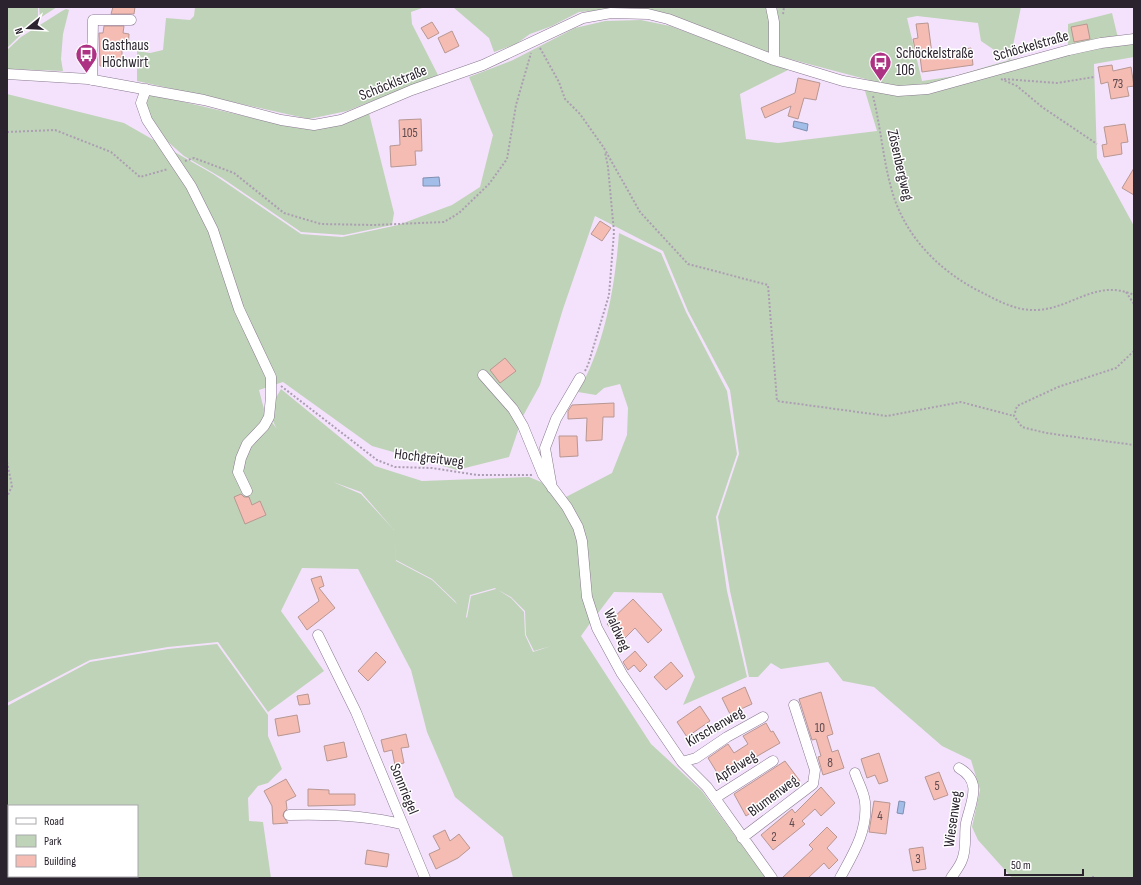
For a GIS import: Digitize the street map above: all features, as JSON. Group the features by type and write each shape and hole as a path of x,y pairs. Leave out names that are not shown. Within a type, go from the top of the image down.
{"street":[{"path":"771,7 774,22 774,60"},
{"name":"Schöcklstraße","path":"7,74 92,80 204,100 281,120 314,125 341,120 412,90 483,65 583,18 633,12 668,19 774,60"},
{"path":"92,80 94,20 131,20"},
{"name":"Schöckelstraße","path":"774,60 843,82 898,91 928,89 1069,50 1101,43 1134,39"},
{"path":"146,89 141,103 147,120 191,186 213,230 239,309 271,376 269,417 264,426 247,444 241,458 238,472 247,491"},
{"name":"Waldweg","path":"483,375 513,409 523,426 542,475 567,507 578,527 582,541 587,596 597,628 622,674 682,762 707,787 772,878"},
{"path":"552,488 545,448 556,420 580,378"},
{"name":"Sonnriegel","path":"318,635 356,712 401,824 425,878"},
{"name":"Blumenweg","path":"742,838 814,784 815,770 794,705"},
{"name":"Kirschenweg","path":"682,762 696,758 727,737 763,717"},
{"name":"Apfelweg","path":"714,798 773,761"},
{"name":"Wiesenweg","path":"951,878 963,859 966,823 974,799 973,782 968,773 959,768"},
{"path":"840,878 858,847 865,815 865,801 855,773"},
{"path":"289,815 350,815 401,824"}],"path":[{"path":"535,40 559,82 565,99 580,114 604,148 640,212 688,264 768,285 777,401 887,416 961,402 1014,416 1022,427 1046,433 1134,445"},
{"path":"7,132 55,130 111,152 140,177 155,174 194,158 234,173 284,213 321,224 444,222 459,212 489,184 508,159 516,105 535,40"},
{"path":"1094,77 1057,84 1000,79 1016,86 1042,107 1097,144"},
{"name":"Zösenbergweg","path":"870,86 878,118 892,192 910,231 932,260 963,283 1010,306 1036,310 1065,304 1094,292 1109,289 1125,291 1134,295"},
{"path":"580,378 588,365 609,295 614,232 608,167 604,148"},
{"path":"1125,291 1134,304"},
{"path":"1014,416 1018,406 1058,387 1116,368 1134,351"},
{"name":"Hochgreitweg","path":"271,376 296,399 377,460 395,467 432,468 477,475 542,475"},
{"path":"7,462 12,486 7,497"}],"green space":[{"path":"7,7 38,7 38,18 7,48"},
{"path":"39,7 57,7 40,18"},
{"path":"195,7 425,7 411,12 412,24 438,75 347,111 309,119 137,81 137,51 150,53 163,50 166,18 190,20 194,16"},
{"path":"453,7 768,7 772,21 770,50 768,53 623,9 579,12 552,26 530,34 516,44 494,52 489,38"},
{"path":"773,7 1021,7 1010,60 1068,47 1068,24 1112,13 1118,38 1134,33 1134,57 1094,64 1097,158 1134,226 1134,878 1012,878 978,840 972,827 980,790 971,760 942,746 874,687 843,681 828,662 781,669 771,663 758,677 749,677 730,591 718,517 739,454 730,390 688,311 663,251 595,216 563,309 540,385 523,416 509,457 457,470 372,446 283,382 259,390 265,413 277,429 271,413 275,400 281,389 375,466 422,481 529,477 541,482 555,495 576,530 591,622 581,636 651,744 702,791 766,878 513,878 503,837 455,797 427,732 411,670 358,569 302,568 281,611 324,671 268,712 218,642 168,647 90,660 7,703 7,94 124,123 213,174 301,234 342,237 398,225 452,205 480,187 493,135 469,77 513,60 575,28 605,21 641,20 670,26 788,70 740,94 746,139 778,143 877,131 865,91 869,80 782,57 778,54","holes":["917,16 978,23 981,41 1009,60 955,76 922,81 907,18","333,482 361,492 394,530 361,494","394,531 396,560 432,579 457,604 432,580 396,561","496,589 471,596 467,618 470,595","498,590 511,597 525,611 526,635 534,651 551,646 533,652 525,635 524,612 511,598"]},
{"path":"66,9 69,10 63,34 61,59 63,71 7,69 7,50 21,37"},
{"path":"149,94 292,127 314,130 341,125 369,113 394,213 392,225 344,235 301,232 222,178 184,156 160,135 147,111 145,100"},
{"path":"619,233 661,253 686,312 727,391 737,454 716,517 727,591 747,677 683,705 695,677 662,593 614,592 595,617 585,562 564,498 612,473 627,435 628,408 620,384 604,388 596,395 578,392 595,355 602,335 615,274"},
{"path":"217,644 268,715 268,736 282,769 268,783 258,786 248,798 249,821 263,822 271,878 7,878 7,706 90,662 168,649"}],"water":[{"path":"794,121 808,124 807,131 793,127"},
{"path":"439,177 440,186 423,186 423,178"},
{"path":"899,801 905,802 903,814 897,813"}],"building":[{"path":"113,7 135,7 134,14 111,14"},
{"path":"432,22 439,33 428,39 421,28"},
{"path":"928,23 932,54 971,48 973,65 922,72 919,49 915,49 913,39 918,38 916,24"},
{"path":"1087,24 1090,39 1074,42 1071,27"},
{"path":"104,26 124,26 123,33 129,34 128,50 122,50 122,67 100,66 99,33 103,33"},
{"path":"452,31 459,46 445,53 438,38"},
{"path":"1112,65 1113,71 1131,67 1134,86 1127,87 1129,96 1111,99 1108,82 1101,84 1098,67"},
{"path":"798,78 820,83 816,100 804,98 798,119 788,116 791,106 765,118 761,108 795,93"},
{"path":"421,119 422,151 415,151 416,165 391,167 390,146 400,145 399,120"},
{"path":"1125,124 1128,142 1121,143 1122,154 1104,157 1102,145 1107,144 1104,127"},
{"path":"1134,168 1134,195 1122,188"},
{"path":"600,221 611,228 602,241 591,234"},
{"path":"505,358 516,371 500,383 490,370"},
{"path":"614,403 614,417 603,417 602,440 586,441 587,418 568,419 568,411 572,405"},
{"path":"559,436 577,436 578,456 560,457"},
{"path":"241,494 244,497 249,497 252,505 260,501 266,515 245,524 234,497"},
{"path":"321,576 324,586 319,588 335,608 307,630 298,617 319,601 311,579"},
{"path":"633,599 662,630 648,643 635,628 622,641 607,624"},
{"path":"635,651 647,665 640,672 634,665 628,670 623,662"},
{"path":"376,652 386,662 368,681 358,671"},
{"path":"671,662 683,676 666,690 654,677"},
{"path":"745,687 752,704 730,714 722,698"},
{"path":"821,692 833,734 827,736 832,752 838,750 844,768 823,775 818,757 821,756 816,739 812,740 799,699"},
{"path":"308,694 310,704 299,705 297,696"},
{"path":"700,706 710,721 687,737 677,722"},
{"path":"297,715 300,732 278,736 275,719"},
{"path":"766,723 780,743 754,758 754,756 721,779 708,758 728,744 734,753 748,744 743,736"},
{"path":"406,734 409,747 401,748 404,763 395,765 392,750 384,752 381,740"},
{"path":"344,742 347,757 327,761 324,746"},
{"path":"879,753 888,781 879,784 875,775 867,778 861,759"},
{"path":"785,761 800,781 746,816 734,794"},
{"path":"939,772 948,795 934,800 925,777"},
{"path":"286,779 296,796 286,801 287,809 283,816 288,823 273,824 272,806 264,791"},
{"path":"821,787 835,803 821,816 815,809 802,821 805,824 773,850 761,835 792,809 795,813"},
{"path":"308,789 329,790 329,794 355,794 355,805 308,806"},
{"path":"874,801 890,803 886,834 869,832"},
{"path":"827,827 837,837 827,848 838,860 829,869 824,863 808,878 782,878 813,849 809,845"},
{"path":"445,830 450,841 459,834 470,848 458,858 436,869 429,854 440,849 433,836"},
{"path":"923,847 926,869 913,871 909,849"},
{"path":"367,850 389,854 387,867 365,864"}],"place":[{"name":"Gasthaus Höchwirt","path":"87,74"},
{"name":"Schöckelstraße 106","path":"881,82"}]}
